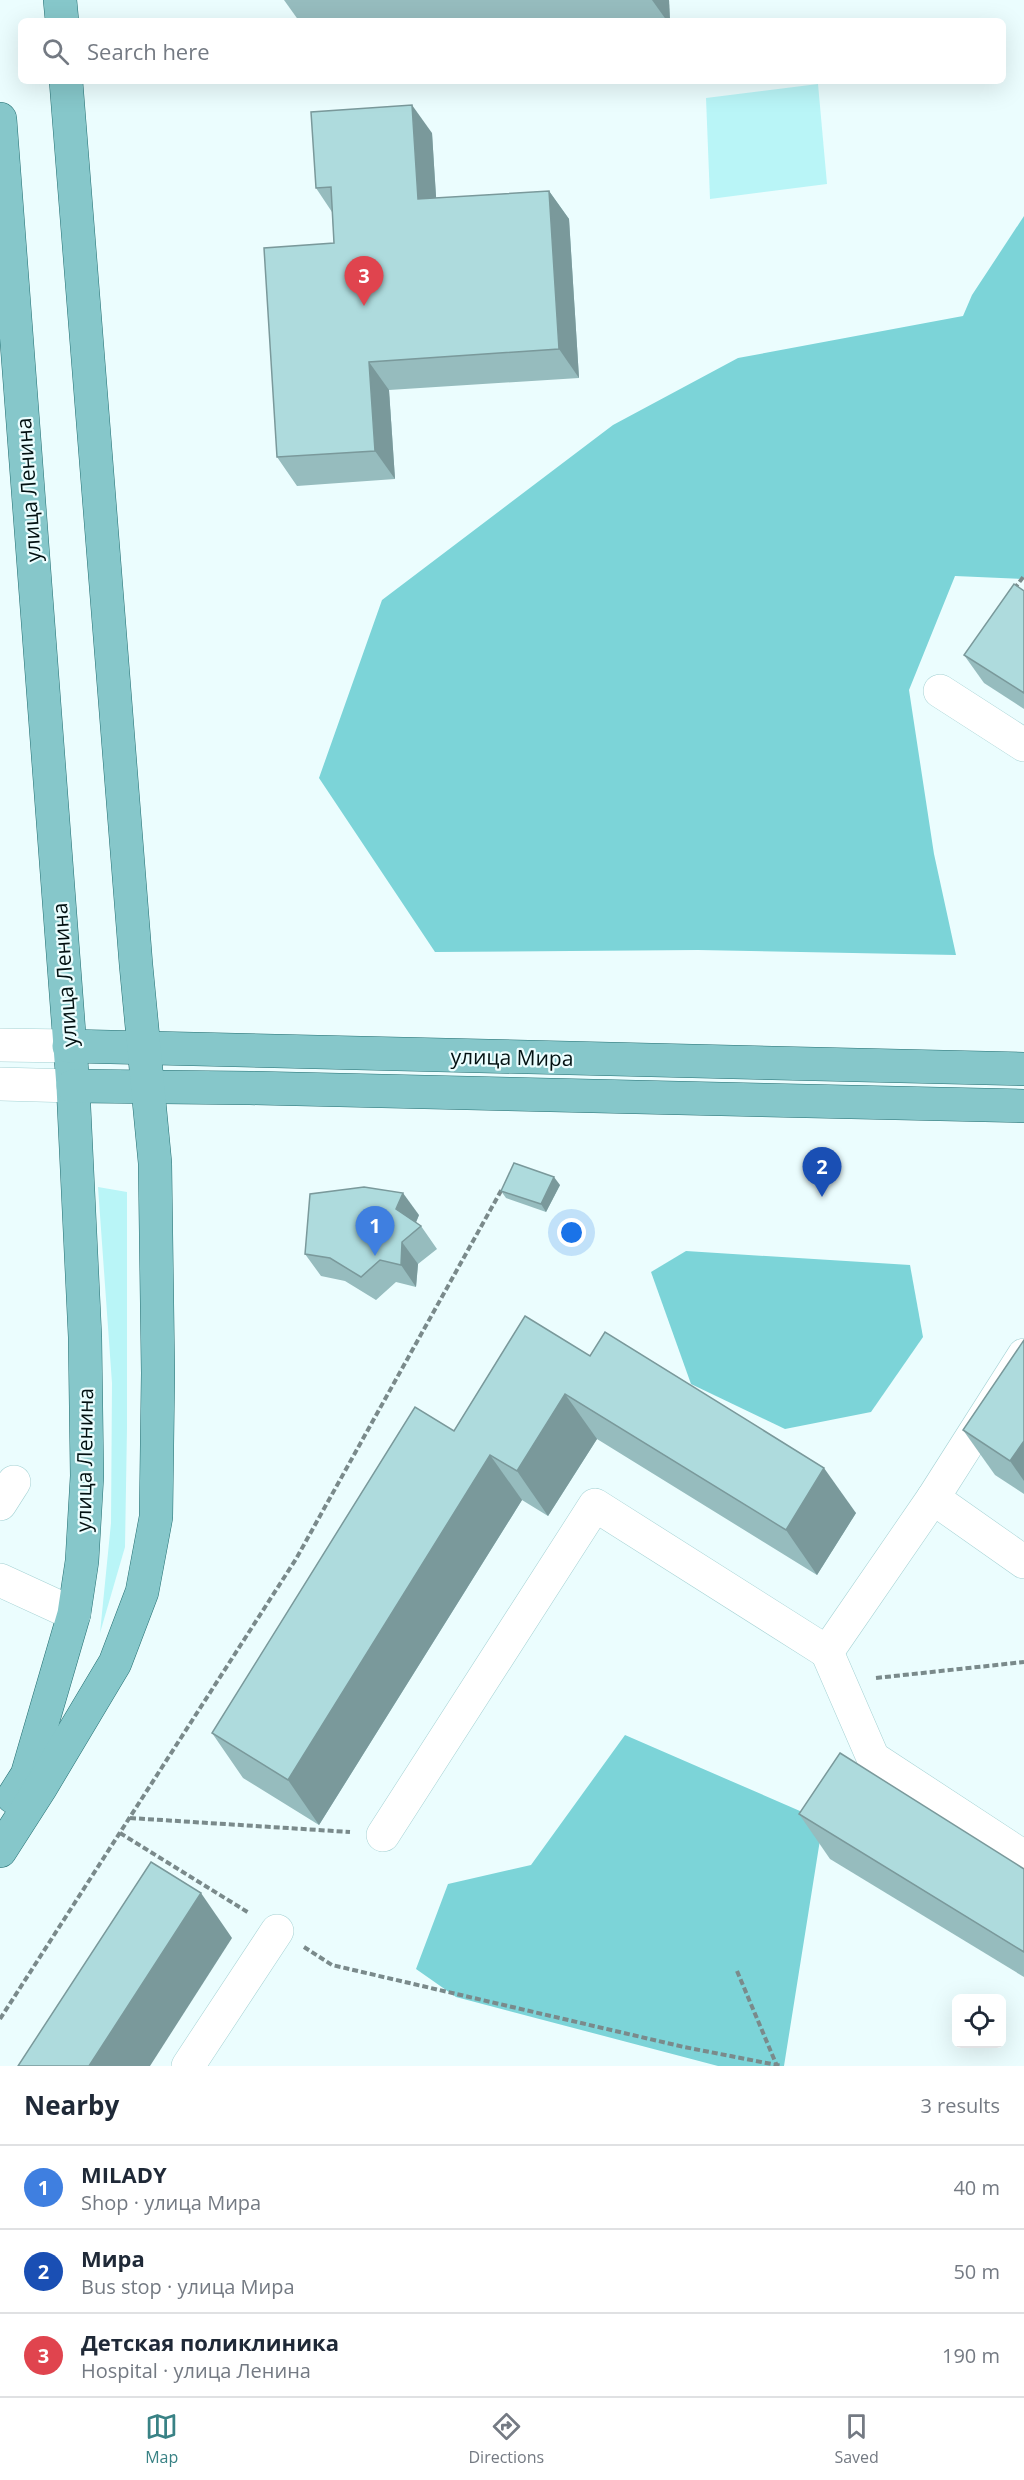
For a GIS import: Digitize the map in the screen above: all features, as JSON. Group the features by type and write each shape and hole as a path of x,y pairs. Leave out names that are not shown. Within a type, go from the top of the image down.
{"main road":[{"path":"60,0 62,18"},
{"path":"0,1851 115,1663 142,1592 156,1517 159,1373 155,1164 136,965 66,84"},
{"name":"улица Ленина","path":"0,119 5,241 73,1086 85,1337 87,1476 82,1561 74,1614 27,1775 0,1817"},
{"name":"улица Мира","path":"69,1046 1024,1069"},
{"name":"улица Мира","path":"73,1086 285,1088 1024,1106"}],"street":[{"path":"940,691 1024,745"},
{"name":"улица Мира","path":"0,1045 69,1046"},
{"name":"улица Мира","path":"0,1084 73,1086"},
{"path":"834,1667 933,1498 1024,1355"},
{"path":"933,1498 1024,1562"},
{"path":"383,1835 595,1505 834,1667 873,1758 1024,1857"},
{"path":"0,1580 74,1614"},
{"path":"188,2066 277,1931"}],"path":[{"path":"1010,595 1024,576"},
{"path":"0,2019 296,1559 505,1183"},
{"path":"834,1667 1024,1662"},
{"path":"129,1818 383,1835"},
{"path":"120,1833 332,1965 684,2047 779,2066"},
{"path":"737,1971 779,2066"}],"shaded area":[{"path":"818,84 827,184 710,199 706,98"},
{"path":"1024,216 1024,579 955,576 909,690 934,854 956,955 698,950 435,952 319,778 382,600 613,425 738,358 963,316 972,295"},
{"path":"98,1187 127,1192 125,1547 100,1633 111,1523 112,1383"},
{"path":"686,1251 910,1265 923,1337 871,1412 785,1429 691,1384 651,1272"},
{"path":"625,1735 823,1821 784,2066 718,2066 456,1997 416,1969 448,1884 531,1865"}],"building":[{"path":"412,105 418,199 549,191 559,349 369,362 375,451 277,457 264,248 334,243 331,187 316,188 311,112"},
{"path":"1014,584 1024,591 1024,693 964,655"},
{"path":"514,1163 554,1177 541,1204 501,1191"},
{"path":"364,1187 403,1193 396,1209 421,1226 402,1242 401,1265 380,1260 361,1277 330,1258 305,1254 310,1194"},
{"path":"525,1316 590,1356 605,1332 824,1468 786,1530 565,1394 517,1471 490,1455 288,1780 212,1733 415,1407 454,1431"},
{"path":"1024,1340 1024,1441 1010,1461 963,1430"},
{"path":"840,1753 1024,1869 1024,1952 799,1814"},
{"path":"151,1862 201,1893 89,2066 18,2066"}],"place":[{"name":"Детская поликлиника","path":"364,306"},
{"name":"Мира","path":"822,1197"},
{"name":"МILADY","path":"375,1256"}]}
